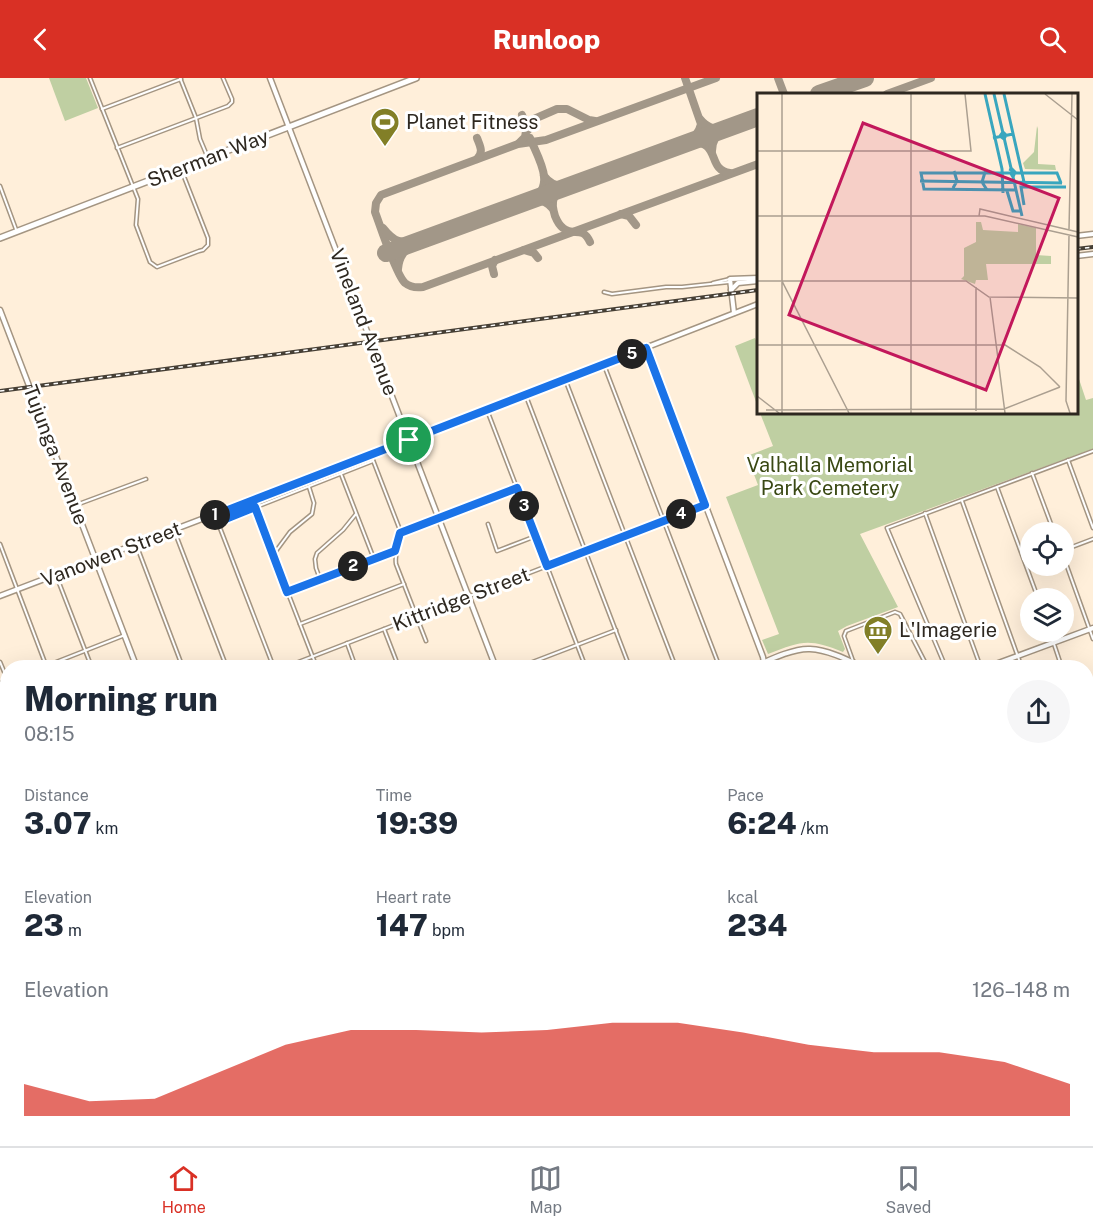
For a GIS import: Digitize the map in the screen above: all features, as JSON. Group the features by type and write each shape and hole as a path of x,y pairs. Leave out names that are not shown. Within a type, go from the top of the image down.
{"main road":[{"name":"Vineland Avenue","path":"270,78 493,660"},
{"name":"Sherman Way","path":"0,238 416,78"},
{"path":"1078,236 1093,234"},
{"path":"1078,256 1093,254"},
{"path":"734,313 730,280 757,279"},
{"path":"731,290 738,284 757,279"},
{"name":"Vanowen Street","path":"0,596 757,305"},
{"name":"Tujunga Avenue","path":"0,310 134,660"},
{"path":"646,348 763,660"},
{"path":"1006,660 1091,629"},
{"path":"775,660 794,651 808,648 823,651 844,660"}],"street":[{"path":"90,78 138,202 136,225 148,259 154,266 159,267 208,245 208,238 181,169"},
{"path":"102,109 180,78 196,118 200,139 208,158"},
{"path":"117,148 228,105 232,102 224,78"},
{"path":"0,186 17,232"},
{"path":"604,292 612,294 730,280"},
{"path":"604,364 717,660"},
{"path":"565,379 672,660"},
{"path":"525,395 627,660"},
{"path":"487,409 583,660"},
{"path":"943,660 887,528 1093,451"},
{"path":"371,455 400,533 395,551 396,564 426,641"},
{"path":"1068,460 1093,528"},
{"path":"218,522 373,461"},
{"path":"1032,473 1050,522"},
{"path":"341,474 374,559"},
{"path":"75,506 146,479"},
{"path":"273,555 290,532 312,514 314,503 309,486"},
{"path":"997,487 1034,588"},
{"path":"400,533 517,488"},
{"path":"252,500 313,660"},
{"path":"961,500 1019,660"},
{"name":"Kittridge Street","path":"302,660 705,505"},
{"path":"925,513 980,660"},
{"path":"320,579 315,559 318,553 343,530 356,514"},
{"path":"215,515 271,660"},
{"path":"488,524 497,551 536,536"},
{"path":"174,530 224,660"},
{"path":"1074,546 1093,539"},
{"path":"0,544 45,660"},
{"path":"136,544 180,660"},
{"path":"287,592 395,551"},
{"path":"56,575 89,660"},
{"path":"1071,576 1093,639"},
{"path":"300,624 404,584"},
{"path":"853,660 844,633 895,612 898,613 924,660"},
{"path":"384,629 396,660"},
{"path":"537,660 616,630"},
{"path":"61,660 125,635"},
{"path":"347,643 353,660"},
{"path":"1054,643 1059,660"}],"green space":[{"path":"49,78 86,78 98,108 65,121"},
{"name":"Valhalla Memorial Park Cemetery","path":"755,338 757,343 757,404 735,346"},
{"name":"Valhalla Memorial Park Cemetery","path":"1078,376 1086,400 1093,398 1093,449 860,534 898,607 838,631 845,649 843,652 813,643 805,643 768,654 762,640 779,634 726,497 758,485 747,456 773,446 760,414 1078,414"}],"taxiway":[{"path":"685,78 701,124 696,135 687,143"},
{"path":"716,78 546,140 518,144 381,195 376,203 375,212 397,270 405,283 413,287 423,287 757,164"},
{"path":"778,78 784,93"},
{"path":"890,93 931,78"},
{"path":"519,143 525,137 527,126 534,119 557,109 567,109 595,121"},
{"path":"522,115 528,130"},
{"path":"700,119 713,128 729,128"},
{"path":"712,151 716,138 726,129"},
{"path":"477,138 481,151 477,159"},
{"path":"530,138 541,163 544,180 539,194 531,200"},
{"path":"687,143 705,145 722,171 730,173"},
{"path":"544,176 554,184 566,186"},
{"path":"568,186 554,198 555,216 563,228 571,232 581,232 590,242"},
{"path":"522,203 538,200 552,208"},
{"path":"621,214 629,216 636,225"},
{"path":"383,228 398,241 418,241"},
{"path":"398,269 403,253 416,243"},
{"path":"524,250 534,253 538,258"},
{"path":"494,274 492,266 495,260"}],"runway":[{"path":"822,93 865,78"},
{"path":"386,253 757,117"}],"railway":[{"path":"1078,249 1093,247"},
{"path":"0,391 757,290"}],"place":[{"name":"Planet Fitness","path":"385,148"},
{"name":"L'Imagerie","path":"878,656"}],"route":[{"path":"646,348 705,505 547,566 517,488 400,533 395,551 287,592 255,507 218,522 215,515 409,440 646,348"}]}
